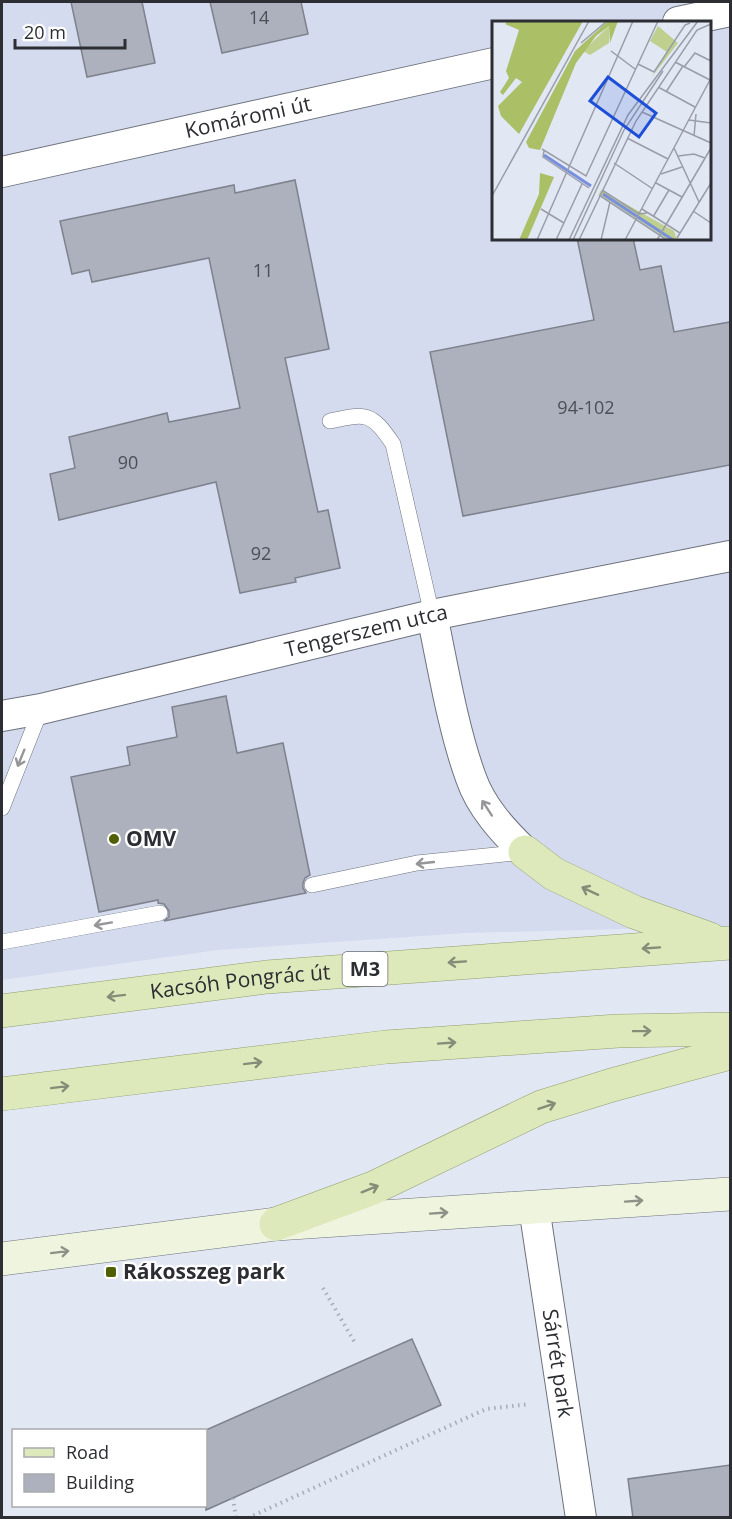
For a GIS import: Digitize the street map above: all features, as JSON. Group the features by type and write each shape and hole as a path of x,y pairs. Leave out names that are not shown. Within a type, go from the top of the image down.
{"main road":[{"path":"525,852 554,874 634,912 727,944"},
{"name":"Kacsóh Pongrác út","path":"2,1011 267,976 727,944"},
{"path":"2,1094 386,1047 618,1031 730,1029"},
{"path":"276,1224 373,1188 541,1107 730,1053"}],"street":[{"path":"683,21 730,11"},
{"name":"Komáromi út","path":"2,172 492,63"},
{"name":"Tengerszem utca","path":"2,716 41,709 432,615 730,556"},
{"path":"432,615 471,780 486,808 504,832 525,852"},
{"path":"2,1260 276,1224 730,1194"},
{"name":"Sárrét park","path":"534,1207 581,1518"}],"lane":[{"path":"330,421 360,415 378,422 393,444 432,615"},
{"path":"2,808 41,709"},
{"path":"312,885 417,863 525,852"},
{"path":"2,942 160,913"}],"path":[{"path":"323,1288 355,1343"},
{"path":"248,1518 486,1409 563,1400"},
{"path":"233,1498 236,1518"}],"shaded area":[{"path":"2,2 730,2 730,926 466,933 218,950 2,980"}],"building":[{"path":"71,2 142,2 155,63 87,77"},
{"path":"210,2 301,2 308,34 222,53"},
{"path":"295,180 329,349 285,358 318,512 328,510 340,568 295,578 296,582 240,593 216,482 59,520 50,474 75,468 69,437 167,413 169,422 240,408 209,258 92,282 89,270 72,274 60,221 234,185 235,193"},
{"path":"577,240 633,240 640,270 661,266 674,332 730,322 730,465 463,516 430,352 594,320"},
{"path":"226,696 237,753 283,743 310,875 303,883 306,893 164,921 169,917 169,911 164,904 158,903 158,900 99,912 71,777 130,765 127,747 177,737 172,707"},
{"path":"412,1339 441,1405 206,1510 207,1430"},
{"path":"730,1465 730,1518 633,1518 628,1479"}],"place":[{"name":"OMV","path":"114,839"},
{"name":"Rákosszeg park","path":"111,1272"}]}
